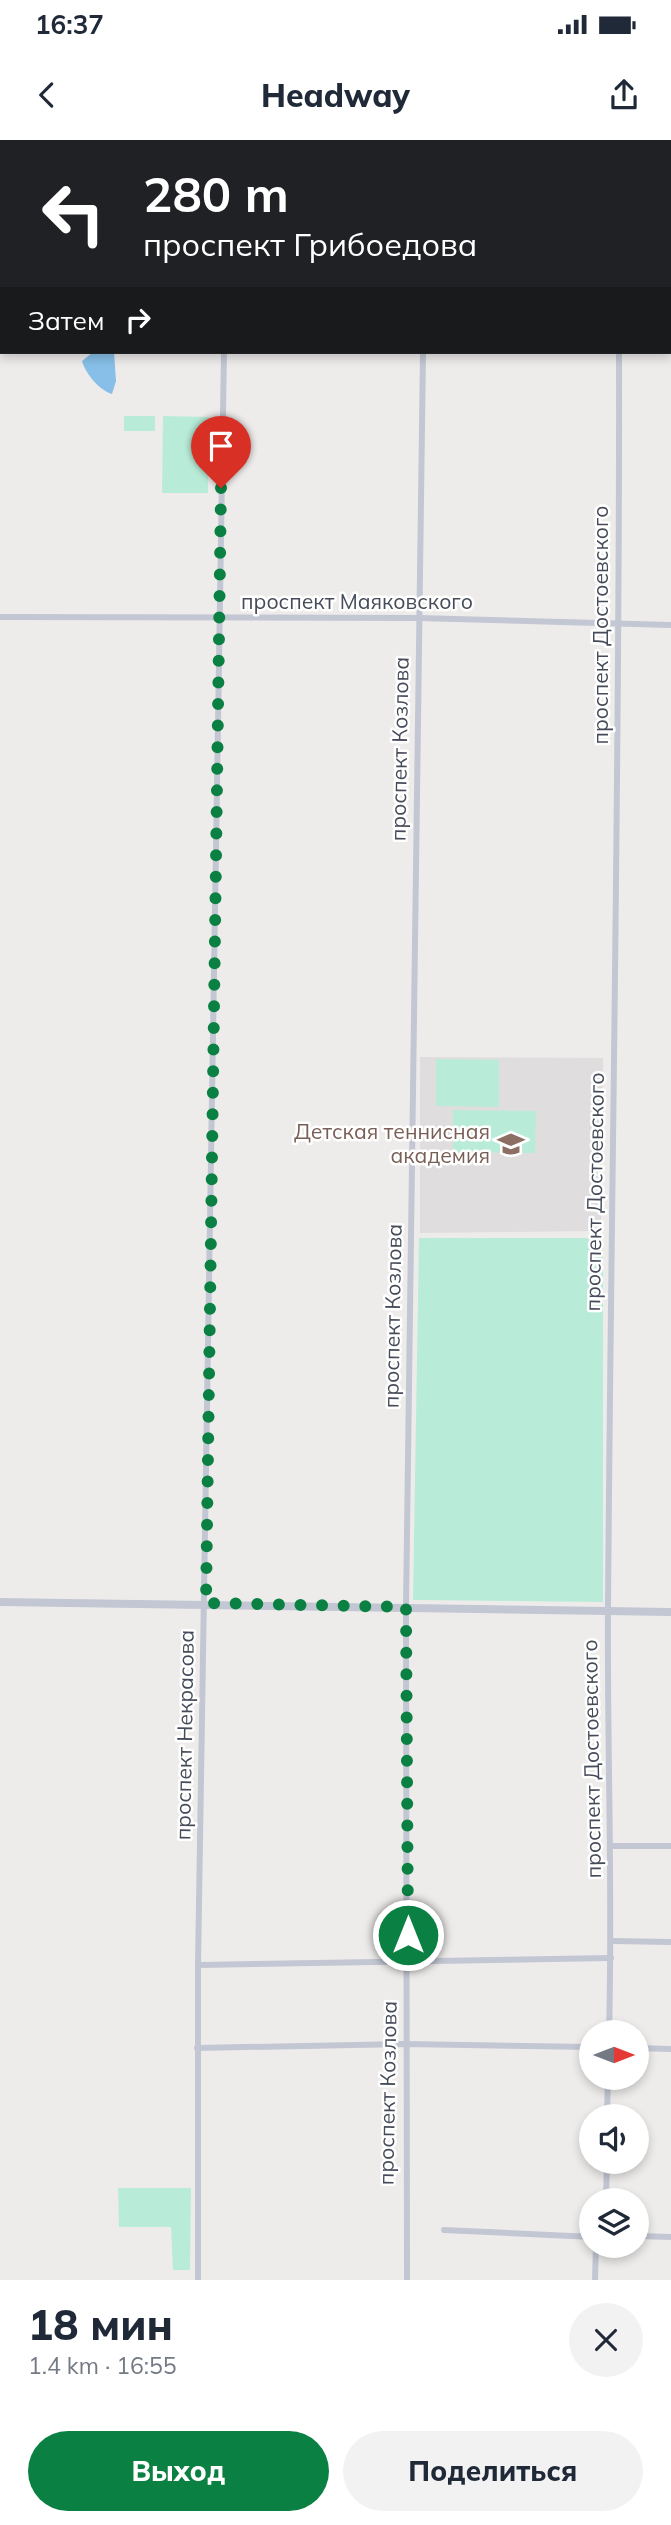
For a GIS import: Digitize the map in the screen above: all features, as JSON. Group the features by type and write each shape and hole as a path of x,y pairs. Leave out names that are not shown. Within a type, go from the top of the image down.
{"street":[{"name":"проспект Некрасова","path":"198,2280 198,1965 206,1603 224,354"},
{"name":"проспект Козлова","path":"407,2280 406,1607 423,354"},
{"name":"проспект Достоевского","path":"609,2020 612,1941 608,1611 620,625 619,354"},
{"name":"проспект Маяковского","path":"0,617 419,618 671,625"},
{"path":"0,1602 671,1612"},
{"path":"610,1846 671,1846"},
{"path":"612,1941 671,1942"},
{"path":"198,1965 611,1958"},
{"path":"197,2048 405,2044 579,2047"},
{"path":"649,2048 671,2049"},
{"path":"444,2230 579,2235"},
{"path":"649,2236 671,2237"},
{"path":"595,2280 596,2258"}],"shaded area":[{"name":"Детская теннисная академия","path":"420,1057 603,1058 601,1231 420,1233"}],"green space":[{"path":"124,416 155,416 155,431 124,431"},
{"path":"163,416 209,417 208,493 162,493"},
{"path":"436,1059 499,1060 499,1107 436,1106"},
{"path":"453,1110 536,1111 535,1153 453,1152"},
{"path":"419,1238 603,1238 603,1602 413,1600"},
{"path":"118,2188 191,2188 190,2270 173,2270 171,2227 119,2227"}],"water":[{"path":"91,354 114,354 116,381 112,394 98,385 82,361"}],"place":[{"name":"Детская теннисная академия","path":"511,1144"}],"route":[{"path":"221,488 206,1603 406,1607 408,1935"}]}
